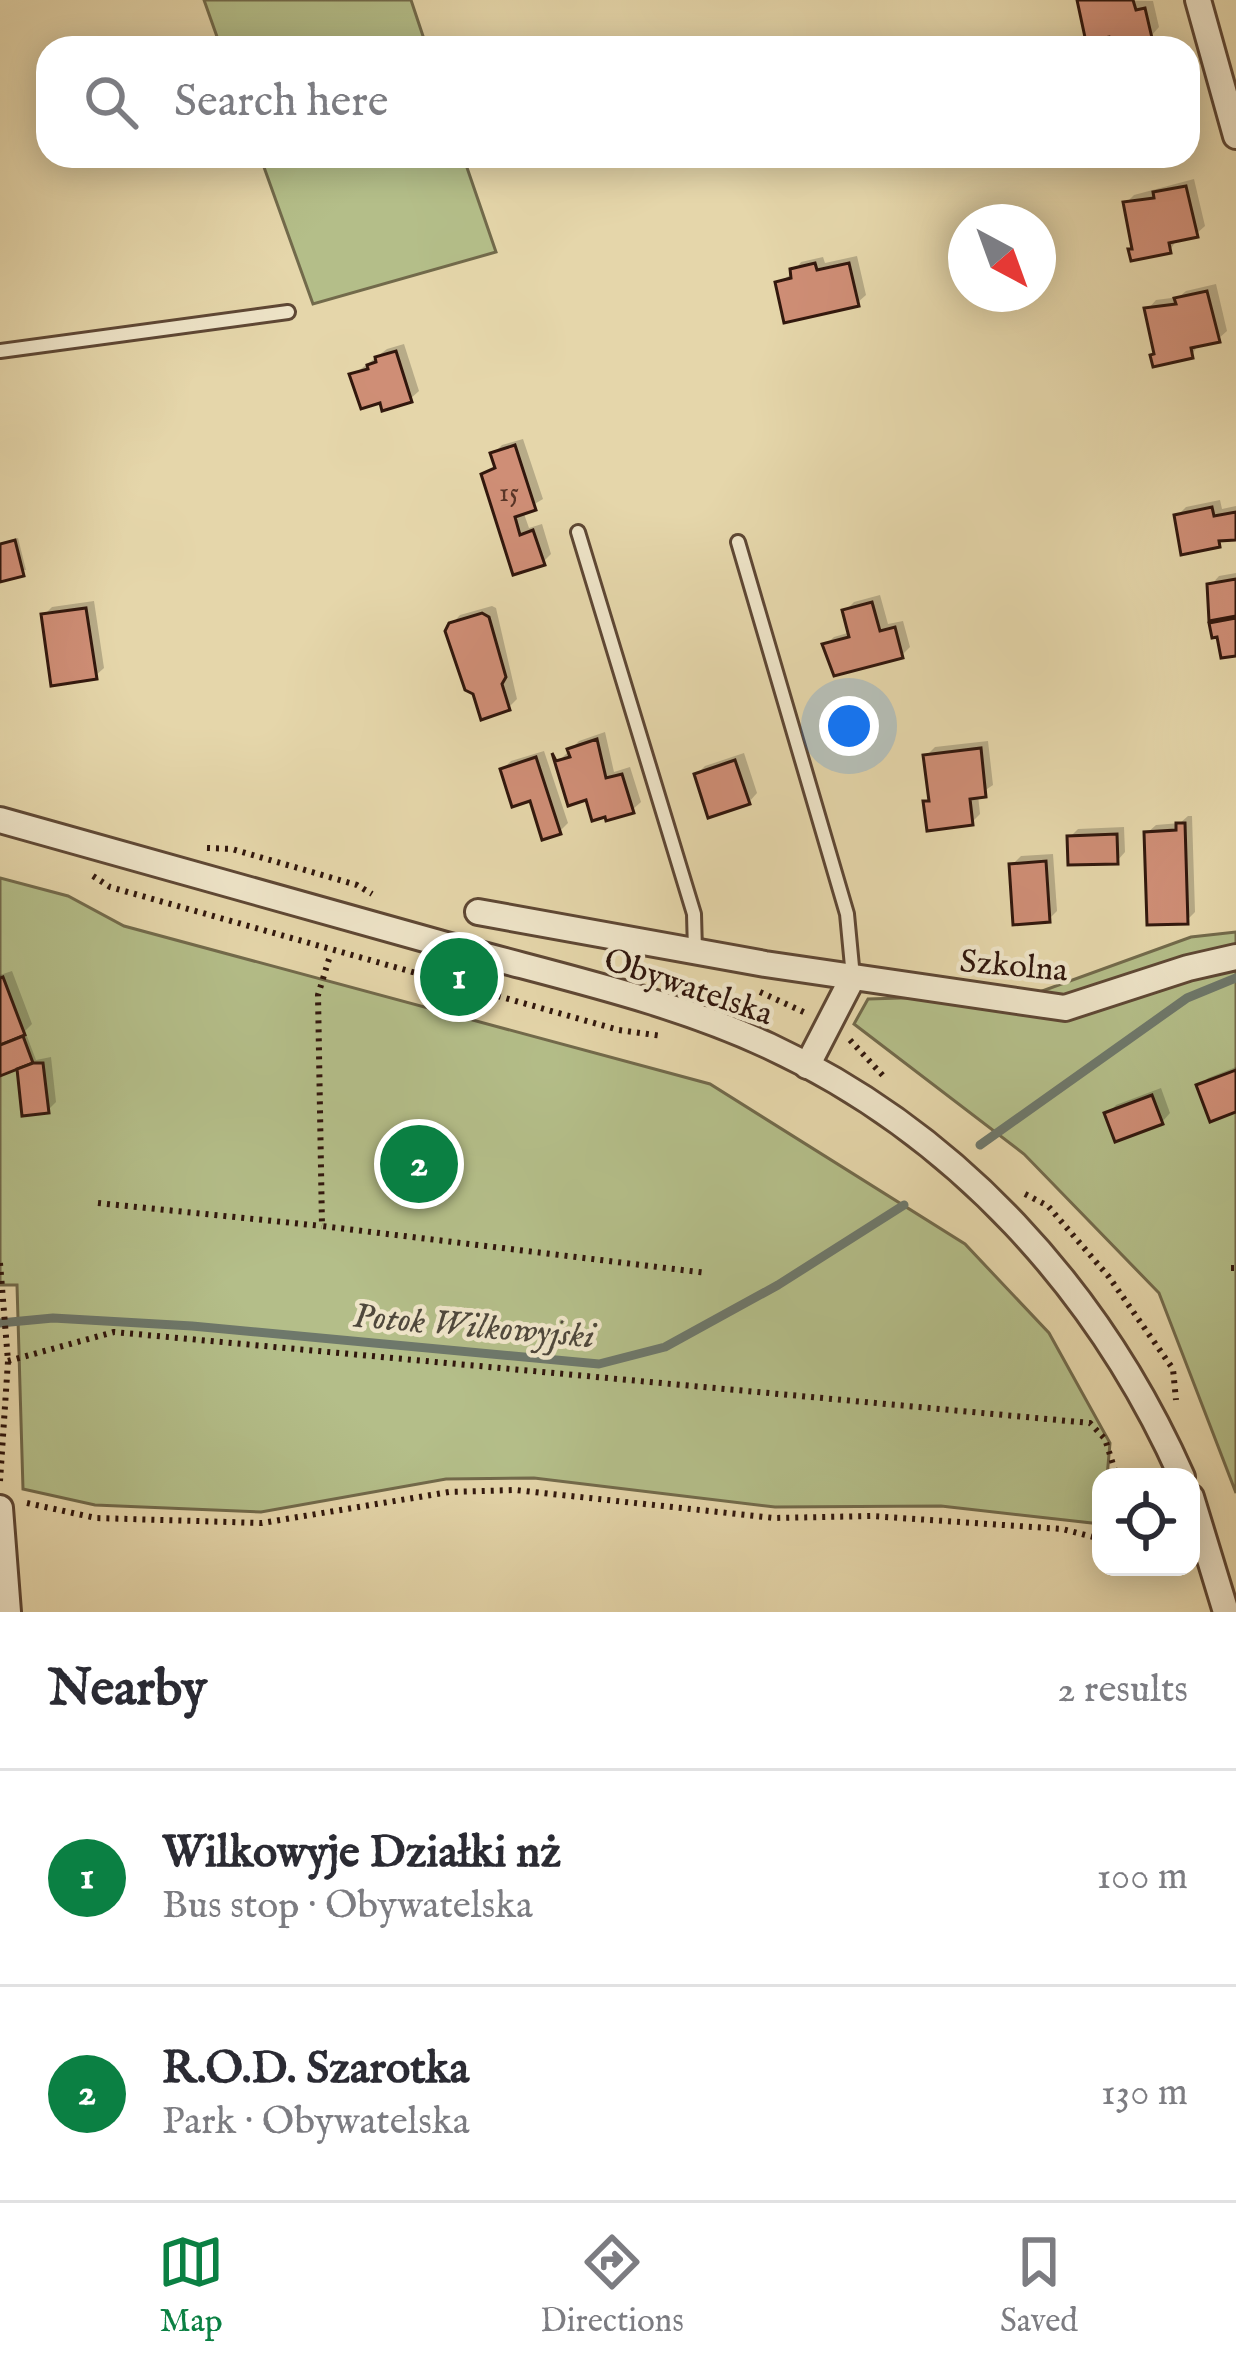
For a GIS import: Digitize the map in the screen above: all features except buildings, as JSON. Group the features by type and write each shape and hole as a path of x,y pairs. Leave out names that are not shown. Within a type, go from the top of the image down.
{"street":[{"path":"1198,0 1236,136"},
{"name":"Obywatelska","path":"0,820 605,990 712,1023 807,1066 898,1122 982,1191 1037,1246 1120,1355 1154,1413 1178,1468"},
{"name":"Szkolna","path":"478,912 853,977 1065,1008 1236,957"},
{"path":"807,1066 853,977"},
{"path":"8,1612 10,1504"},
{"path":"1200,1522 1228,1600"}],"lane":[{"path":"0,352 288,312"},
{"path":"578,532 694,914 695,951"},
{"path":"738,542 847,914 853,977"}],"path":[{"path":"91,875 110,887 602,1025 682,1039"},
{"path":"322,1226 318,994 329,959"},
{"path":"98,1203 707,1273"},
{"path":"0,1481 8,1361 1,1267"},
{"path":"8,1361 114,1332 1090,1423 1105,1439 1114,1468"},
{"path":"10,1504 96,1518 262,1523 449,1492 515,1490 774,1518 871,1516 1062,1529 1092,1537"}],"green space":[{"path":"204,0 411,0 423,36 217,36"},
{"path":"264,168 467,168 496,252 313,304"},
{"path":"0,878 68,896 124,926 710,1084 965,1244 1049,1333 1110,1443 1108,1468 1092,1468 1092,1523 941,1506 775,1507 534,1478 446,1479 261,1512 95,1505 23,1489 17,1285 0,1285"},
{"path":"1236,932 1236,1493 1159,1293 1024,1154 854,1024 868,999 1034,994 1191,937"}],"waterway":[{"name":"Potok Wilkowyjski","path":"980,1145 1187,998 1236,978"},
{"name":"Potok Wilkowyjski","path":"0,1323 53,1318 192,1326 599,1364 665,1347 778,1285 904,1205"}],"place":[{"name":"Wilkowyje Działki nż","path":"459,977"},
{"name":"R.O.D. Szarotka","path":"419,1164"}]}
